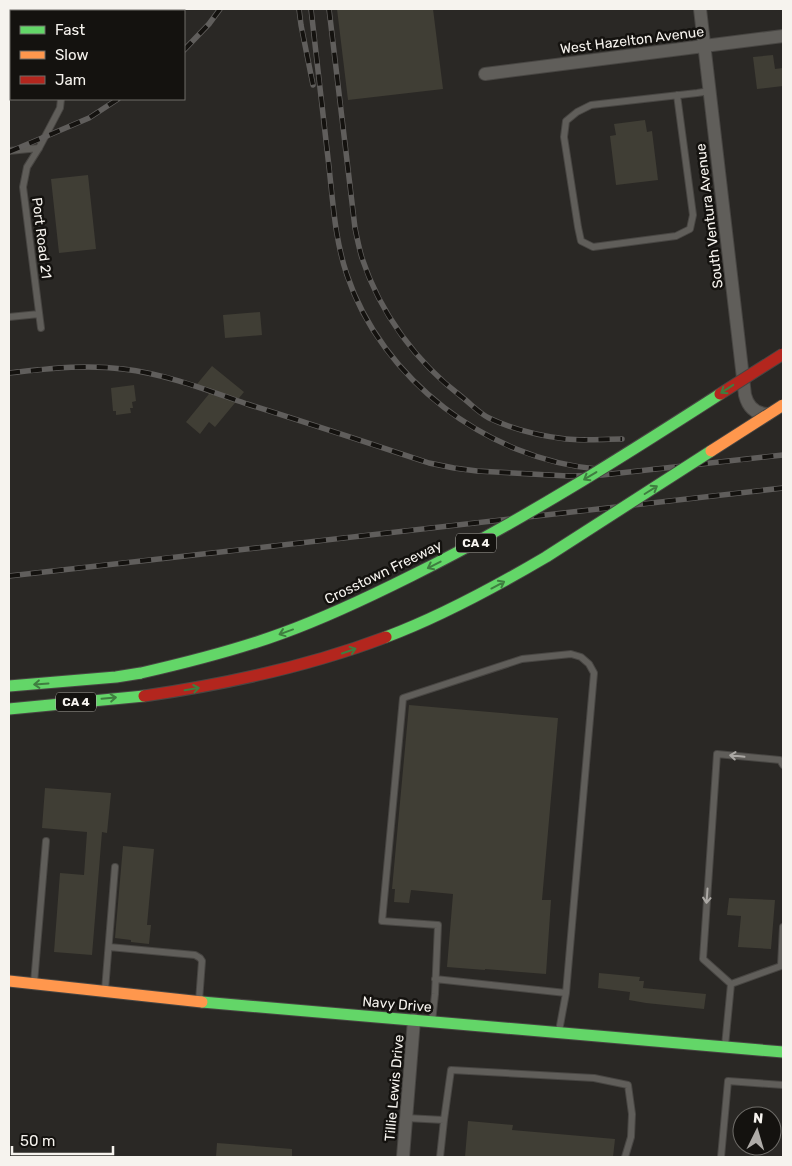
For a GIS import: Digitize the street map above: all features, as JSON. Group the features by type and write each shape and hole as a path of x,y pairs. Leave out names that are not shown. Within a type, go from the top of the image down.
{"main road":[{"name":"Crosstown Freeway","path":"9,686 107,678 183,664 273,636 338,611 413,576 477,542 608,466 783,354"},
{"name":"CA 4","path":"9,709 144,696 228,683 278,672 352,650 432,618 486,591 546,557 783,405"},
{"name":"Navy Drive","path":"9,981 199,1002 783,1052"}],"street":[{"name":"South Ventura Avenue","path":"700,9 745,395 751,408 760,414 783,413"},
{"name":"West Hazelton Avenue","path":"485,74 783,36"},
{"name":"Tillie Lewis Drive","path":"403,1157 414,1020"}],"lane":[{"path":"677,95 693,215 690,229 676,236 593,248 581,241 564,137 566,121 577,112 591,105 710,91"},
{"name":"Port Road 21","path":"41,328 23,187 27,167 60,108 61,100"},
{"path":"9,151 39,148"},
{"path":"9,318 39,314"},
{"path":"432,1022 438,926 382,921 403,698 522,659 571,654 581,657 589,664 594,673 566,993 559,1033"},
{"path":"731,984 703,960 717,754 780,760 783,765"},
{"path":"34,984 46,841"},
{"path":"105,991 116,867"},
{"path":"731,984 780,966 783,927"},
{"path":"109,947 195,955 200,958 202,961 199,1002"},
{"path":"436,978 566,993"},
{"path":"725,1047 731,984"},
{"path":"440,1157 451,1070 594,1078 628,1085 632,1114 631,1137 625,1157"},
{"path":"721,1157 728,1080 783,1085"},
{"path":"406,1118 444,1120"}],"building":[{"path":"337,9 433,9 443,89 348,100"},
{"path":"773,55 775,69 783,68 783,86 757,89 753,57"},
{"path":"645,120 647,132 652,131 658,180 616,185 610,136 616,135 614,124"},
{"path":"88,175 96,249 59,253 51,179"},
{"path":"260,312 262,335 225,338 223,315"},
{"path":"212,366 244,392 215,427 209,422 200,434 186,422 209,394 197,384"},
{"path":"134,385 136,401 132,402 133,408 130,408 131,413 116,415 116,411 113,411 111,388"},
{"path":"409,705 558,718 542,900 551,900 546,974 447,967 453,894 411,890 409,903 394,902 395,889 392,889"},
{"path":"45,788 111,793 107,833 102,832 92,955 54,952 60,873 84,875 87,832 42,828"},
{"path":"123,846 154,849 147,925 151,925 149,944 115,938"},
{"path":"729,898 775,900 771,949 738,947 741,916 727,915"},
{"path":"599,973 640,977 639,981 644,981 643,988 706,994 704,1009 629,1000 630,992 598,988"},
{"path":"468,1121 513,1125 512,1130 615,1139 613,1157 465,1157"},
{"path":"217,1143 292,1149 292,1157 216,1157"}],"railway":[{"path":"185,49 209,24 220,9"},
{"path":"299,9 313,85"},
{"path":"311,9 337,235 347,275 363,313 386,348 413,380 444,408 479,431 517,449 556,462 597,469"},
{"path":"329,9 355,228 362,258 389,317 415,352 430,368 478,411 489,418 517,429 556,438 580,440 622,439"},
{"path":"9,152 89,118 116,100"},
{"path":"9,373 94,367 139,371 186,383 429,463 477,471 568,476 602,475 783,455"},
{"path":"9,576 783,488"}],"traffic: fast":[{"path":"141,673 213,655 266,639 316,620 379,592 451,556 529,512 720,394"},
{"path":"386,637 448,610 527,568 711,451"},
{"path":"9,686 116,677 141,673"},
{"path":"9,709 144,696"},
{"path":"202,1002 783,1052"}],"traffic: slow":[{"path":"711,451 783,405"},
{"path":"9,981 202,1002"}],"traffic: jam":[{"path":"720,394 783,354"},
{"path":"144,696 206,686 297,666 386,637"}]}
